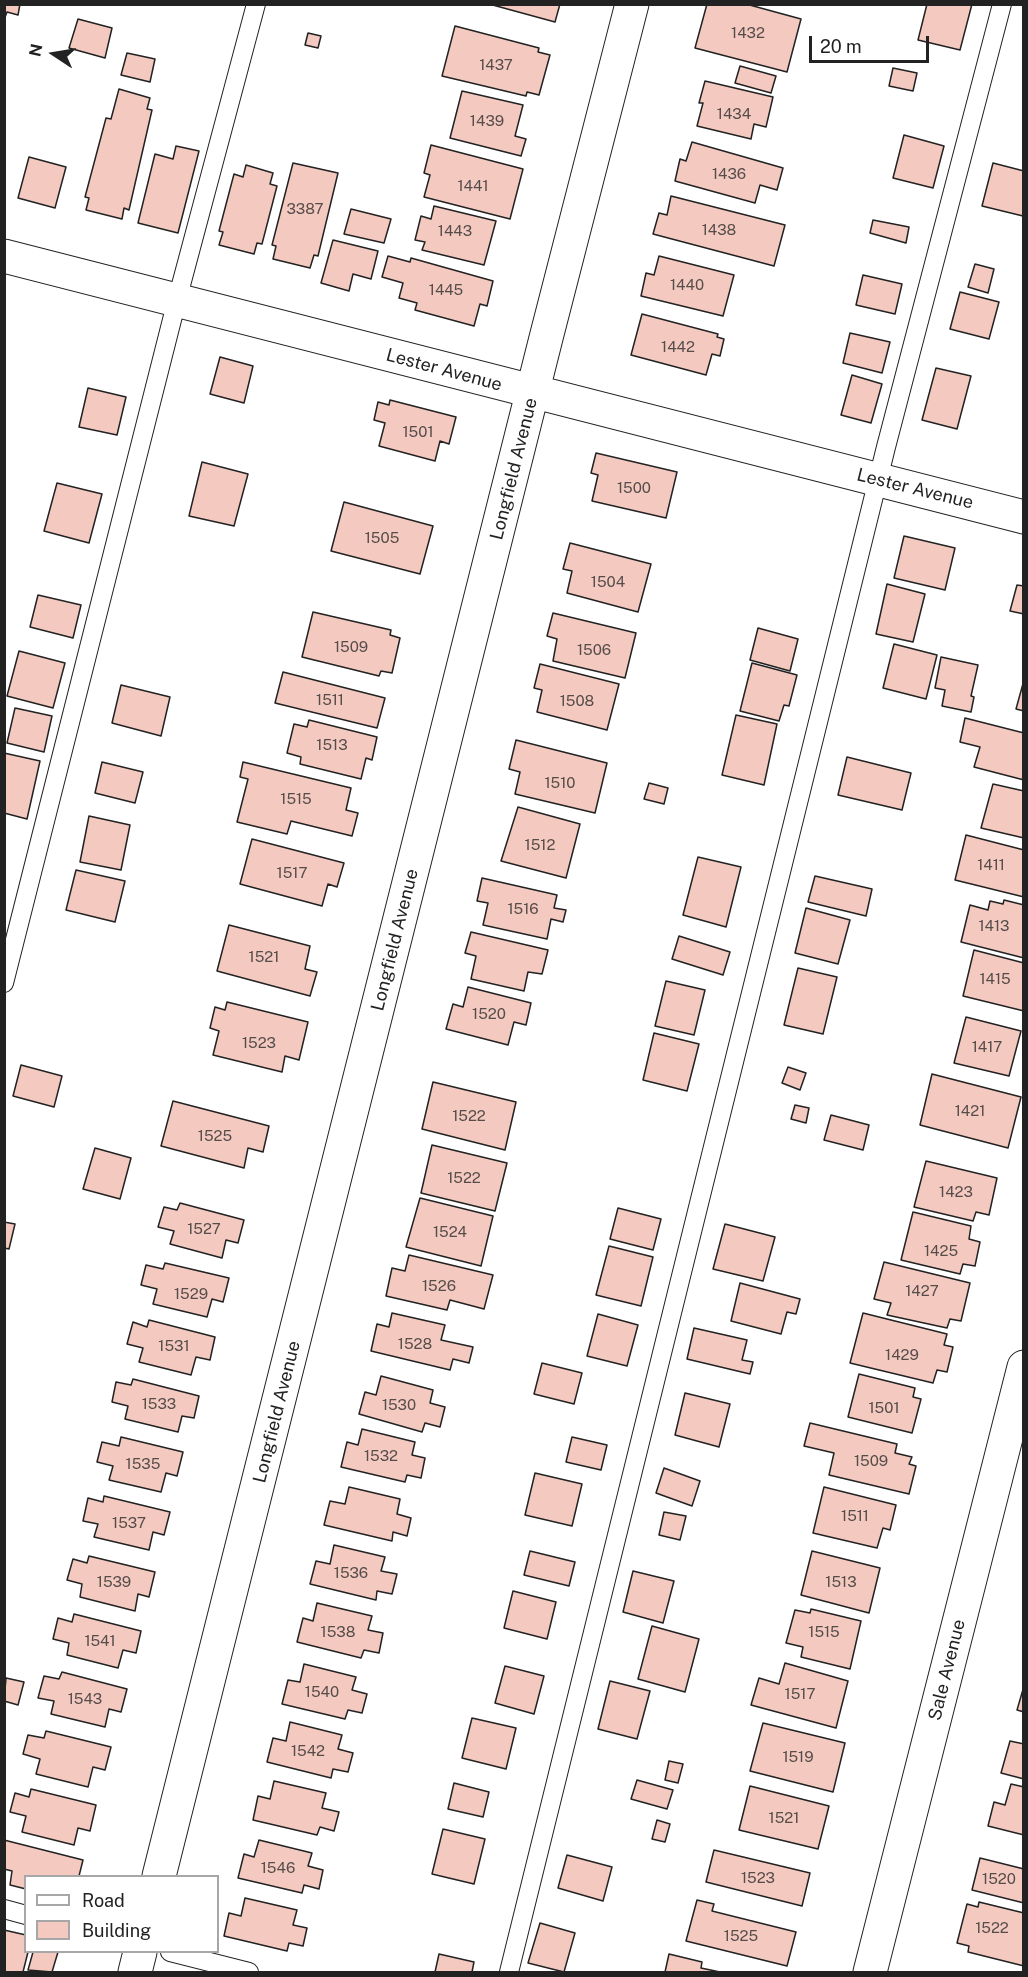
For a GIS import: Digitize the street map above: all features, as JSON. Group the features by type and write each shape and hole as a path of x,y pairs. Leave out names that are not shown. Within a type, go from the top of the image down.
{"street":[{"name":"Longfield Avenue","path":"159,1875 632,4"},
{"name":"Lester Avenue","path":"4,256 1023,517"},
{"name":"Sale Avenue","path":"870,1972 1023,1367"},
{"path":"135,1972 140,1953"}],"lane":[{"path":"4,983 177,300 256,4"},
{"path":"509,1972 879,480 1002,4"},
{"path":"4,1909 24,1914"},
{"path":"174,1953 249,1972"}],"building":[{"path":"4,4 20,4 18,15 7,12 4,20"},
{"path":"489,4 560,4 555,22"},
{"path":"707,4 746,4 801,19 787,72 695,48"},
{"path":"927,4 972,4 960,50 918,40"},
{"path":"78,19 112,28 105,58 69,48"},
{"path":"455,26 539,48 538,52 550,55 539,95 527,92 526,96 442,76"},
{"path":"308,33 321,36 318,48 305,45"},
{"path":"127,53 155,59 150,82 121,75"},
{"path":"740,66 776,76 771,93 735,83"},
{"path":"893,68 917,73 913,91 889,86"},
{"path":"705,81 773,97 766,127 754,124 751,139 697,126 703,103 699,103"},
{"path":"119,89 150,98 147,109 152,110 129,210 124,208 122,219 86,210 89,198 85,197 106,118 111,119"},
{"path":"462,91 523,105 515,136 526,139 521,156 450,138"},
{"path":"904,135 944,146 933,188 893,178"},
{"path":"692,142 783,168 777,190 760,185 755,203 675,181 680,159 686,161"},
{"path":"431,145 523,169 510,219 424,197 430,175 424,173"},
{"path":"176,146 199,151 178,233 138,223 155,154 173,159"},
{"path":"29,157 66,167 55,208 18,198"},
{"path":"293,163 338,173 318,256 314,255 310,268 273,259 276,246 272,245"},
{"path":"993,163 1024,171 1023,216 982,206"},
{"path":"246,165 273,173 270,184 277,186 262,244 257,243 254,254 219,245 223,232 219,231 234,174 243,177"},
{"path":"671,196 785,225 774,266 653,234 659,213 667,215"},
{"path":"434,206 496,221 484,265 422,250 425,242 415,240 421,216 431,219"},
{"path":"351,209 391,219 384,243 344,234"},
{"path":"873,220 909,227 906,243 870,233"},
{"path":"333,240 378,251 371,279 353,274 349,291 321,283"},
{"path":"388,256 410,262 411,258 493,281 487,306 480,304 474,326 415,310 417,303 399,298 403,283 382,277"},
{"path":"659,256 734,275 723,316 641,296 646,273 654,275"},
{"path":"975,264 994,269 988,293 968,287"},
{"path":"863,275 902,284 895,314 856,305"},
{"path":"960,292 999,302 989,339 950,329"},
{"path":"642,314 718,334 717,337 724,339 720,356 712,354 706,375 631,355"},
{"path":"850,333 890,342 882,373 843,363"},
{"path":"220,357 253,366 244,403 210,394"},
{"path":"936,368 971,376 957,429 922,420"},
{"path":"852,375 882,384 871,423 841,415"},
{"path":"88,388 126,397 117,435 79,427"},
{"path":"390,400 456,417 449,444 440,441 435,461 379,446 385,423 374,420 378,402 389,405"},
{"path":"596,453 677,472 666,518 592,501 598,475 591,473"},
{"path":"202,462 248,474 234,526 189,516"},
{"path":"57,483 102,494 89,543 44,531"},
{"path":"344,502 433,526 420,574 331,551"},
{"path":"904,536 955,548 945,590 894,578"},
{"path":"570,543 651,564 638,612 567,593 572,571 563,569"},
{"path":"887,584 925,594 913,642 876,634"},
{"path":"1017,585 1024,586 1024,614 1010,611"},
{"path":"38,595 81,605 73,638 30,627"},
{"path":"313,612 391,630 390,635 400,638 392,673 381,671 379,676 302,657"},
{"path":"553,613 636,633 625,678 553,661 557,639 547,636"},
{"path":"758,628 798,639 790,671 750,660"},
{"path":"894,644 937,655 926,699 883,688"},
{"path":"19,651 65,663 53,708 7,696"},
{"path":"941,657 978,665 971,696 974,697 971,712 942,706 945,690 935,688"},
{"path":"752,663 797,675 789,706 784,705 779,721 740,711"},
{"path":"540,664 619,684 607,730 537,712 542,690 534,688"},
{"path":"283,672 385,698 377,728 275,703"},
{"path":"1024,680 1024,711 1016,709"},
{"path":"121,685 170,697 161,736 112,723"},
{"path":"15,708 52,716 44,752 7,743"},
{"path":"736,715 777,724 764,785 722,775"},
{"path":"965,718 1024,733 1024,780 974,767 980,747 960,742"},
{"path":"309,720 377,737 372,760 366,758 361,779 300,764 301,757 287,753 294,724 307,727"},
{"path":"516,740 607,763 595,813 515,794 520,772 509,769"},
{"path":"4,753 40,761 27,819 4,813"},
{"path":"847,757 911,773 902,810 838,795"},
{"path":"102,762 143,772 135,803 95,793"},
{"path":"243,762 351,788 346,810 358,813 352,836 291,821 287,834 237,822 248,779 240,777"},
{"path":"649,783 668,788 664,804 644,799"},
{"path":"993,784 1024,791 1024,838 981,828"},
{"path":"518,807 580,824 566,878 501,861"},
{"path":"89,816 130,825 121,870 80,862"},
{"path":"966,835 1024,850 1024,897 955,880"},
{"path":"252,839 344,863 337,887 328,884 322,906 240,884"},
{"path":"698,857 741,867 726,927 683,915"},
{"path":"76,870 125,881 115,922 66,910"},
{"path":"815,876 872,889 866,916 808,902"},
{"path":"482,878 557,895 554,908 566,910 563,922 551,919 547,939 483,925 488,903 477,901"},
{"path":"1004,900 1024,905 1024,958 961,942 970,905 988,910 990,901 1003,904"},
{"path":"806,908 850,920 838,964 795,953"},
{"path":"229,925 310,946 305,969 317,972 310,996 217,971"},
{"path":"471,932 548,950 542,974 528,972 524,991 471,979 476,956 465,953"},
{"path":"679,936 730,952 723,975 672,959"},
{"path":"974,950 1024,963 1024,1011 963,996"},
{"path":"798,968 837,977 823,1034 784,1025"},
{"path":"666,981 705,990 694,1035 655,1026"},
{"path":"468,987 531,1003 526,1025 514,1022 508,1045 446,1029 453,1004 463,1007"},
{"path":"227,1002 308,1022 299,1060 285,1056 282,1072 213,1055 219,1031 210,1028 215,1007 225,1010"},
{"path":"966,1017 1021,1031 1009,1076 954,1063"},
{"path":"654,1033 699,1044 687,1091 643,1080"},
{"path":"21,1065 62,1076 54,1107 13,1096"},
{"path":"788,1067 806,1073 800,1090 782,1083"},
{"path":"932,1074 1021,1097 1008,1148 920,1125"},
{"path":"433,1082 516,1102 505,1150 422,1129"},
{"path":"173,1101 269,1126 263,1152 248,1148 244,1168 161,1146"},
{"path":"795,1105 809,1108 806,1123 791,1119"},
{"path":"831,1115 869,1125 863,1150 824,1140"},
{"path":"432,1145 507,1163 495,1211 421,1193"},
{"path":"95,1148 131,1158 120,1199 83,1189"},
{"path":"926,1161 997,1178 989,1215 976,1212 973,1221 914,1207"},
{"path":"420,1198 493,1216 481,1266 406,1247"},
{"path":"180,1203 244,1220 238,1243 226,1240 222,1258 170,1244 174,1231 158,1227 164,1207 177,1210"},
{"path":"618,1208 661,1219 653,1250 610,1239"},
{"path":"913,1212 971,1226 969,1239 980,1242 975,1266 963,1264 960,1274 901,1260"},
{"path":"4,1222 15,1224 9,1249 4,1248"},
{"path":"725,1224 775,1237 763,1281 713,1269"},
{"path":"609,1246 653,1257 641,1306 596,1295"},
{"path":"409,1255 493,1275 484,1309 450,1300 447,1310 386,1296 392,1268 405,1271"},
{"path":"884,1262 970,1283 961,1321 950,1319 947,1328 887,1315 891,1303 874,1299"},
{"path":"165,1263 229,1278 223,1302 212,1299 207,1317 153,1304 157,1289 141,1285 146,1265 163,1269"},
{"path":"740,1283 800,1299 796,1314 787,1312 781,1334 731,1321"},
{"path":"392,1313 445,1325 441,1340 473,1347 469,1363 453,1359 450,1370 371,1351 377,1324 389,1327"},
{"path":"863,1313 947,1334 944,1345 953,1347 947,1372 937,1370 933,1383 850,1363"},
{"path":"598,1314 638,1325 627,1366 587,1356"},
{"path":"149,1320 215,1337 210,1360 196,1357 191,1375 139,1362 143,1348 127,1344 133,1322 147,1327"},
{"path":"694,1328 747,1340 742,1360 753,1362 750,1374 687,1359"},
{"path":"542,1363 582,1373 574,1404 534,1394"},
{"path":"859,1374 915,1388 913,1397 921,1399 912,1433 848,1417"},
{"path":"381,1376 433,1390 430,1403 445,1407 440,1427 425,1423 422,1432 359,1414 365,1392 376,1395"},
{"path":"133,1379 199,1396 194,1418 182,1416 178,1432 125,1419 128,1406 112,1402 116,1382 131,1385"},
{"path":"685,1393 730,1404 719,1447 675,1435"},
{"path":"810,1423 897,1444 895,1453 912,1457 909,1464 916,1466 909,1494 829,1475 834,1453 804,1446"},
{"path":"362,1429 415,1442 412,1455 425,1458 421,1478 407,1475 405,1482 341,1467 347,1442 358,1445"},
{"path":"121,1437 183,1452 177,1476 166,1473 161,1492 109,1480 113,1466 97,1462 102,1442 119,1446"},
{"path":"572,1437 607,1445 601,1470 566,1462"},
{"path":"664,1468 700,1481 692,1506 656,1493"},
{"path":"535,1473 582,1484 572,1526 525,1515"},
{"path":"349,1487 400,1499 397,1514 411,1518 407,1536 393,1532 392,1541 324,1525 330,1501 345,1504"},
{"path":"824,1487 896,1505 890,1530 883,1528 877,1548 813,1533"},
{"path":"104,1496 170,1512 164,1535 153,1532 149,1550 94,1537 98,1524 83,1521 88,1498 103,1502"},
{"path":"664,1512 686,1516 680,1540 659,1535"},
{"path":"334,1545 385,1557 381,1571 397,1574 392,1594 377,1591 376,1600 310,1584 316,1561 330,1564"},
{"path":"530,1551 575,1562 569,1586 524,1575"},
{"path":"812,1551 880,1568 869,1613 801,1595"},
{"path":"89,1556 155,1572 149,1597 138,1594 135,1611 80,1597 82,1584 67,1580 73,1559 87,1563"},
{"path":"633,1571 674,1581 663,1623 623,1612"},
{"path":"513,1591 556,1602 547,1639 504,1628"},
{"path":"317,1603 372,1616 368,1630 383,1633 379,1653 364,1650 361,1658 297,1642 303,1618 313,1621"},
{"path":"811,1609 861,1621 850,1669 801,1657 803,1647 786,1643 795,1610 810,1613"},
{"path":"74,1614 141,1631 136,1653 123,1650 118,1668 67,1655 69,1643 53,1639 58,1618 72,1622"},
{"path":"652,1626 699,1639 685,1692 638,1679"},
{"path":"785,1663 848,1681 836,1728 751,1705 759,1678 779,1684"},
{"path":"304,1664 356,1677 352,1690 367,1694 362,1713 348,1710 345,1719 282,1704 288,1680 300,1682"},
{"path":"505,1666 544,1676 534,1714 495,1703"},
{"path":"62,1672 127,1689 121,1712 109,1709 105,1727 51,1714 54,1701 38,1698 44,1676 59,1679"},
{"path":"6,1678 24,1682 18,1705 4,1701"},
{"path":"610,1681 650,1691 637,1739 598,1729"},
{"path":"1024,1686 1024,1712 1017,1710"},
{"path":"472,1718 516,1728 506,1769 462,1758"},
{"path":"290,1722 342,1735 338,1749 353,1753 348,1772 333,1769 331,1778 267,1762 273,1738 286,1741"},
{"path":"763,1723 845,1743 833,1792 750,1771"},
{"path":"46,1731 111,1747 105,1770 93,1767 88,1787 36,1774 40,1759 23,1754 28,1735 44,1738"},
{"path":"1010,1741 1024,1744 1024,1779 1001,1773"},
{"path":"669,1761 683,1764 678,1783 665,1780"},
{"path":"637,1780 673,1790 667,1809 631,1799"},
{"path":"274,1781 326,1793 322,1808 339,1812 334,1831 320,1827 317,1835 253,1820 258,1796 270,1799"},
{"path":"454,1783 489,1792 483,1817 448,1809"},
{"path":"1011,1784 1024,1787 1024,1835 988,1826 994,1802 1005,1805"},
{"path":"750,1786 829,1806 818,1849 739,1830"},
{"path":"31,1789 96,1805 90,1831 78,1828 74,1845 22,1832 26,1816 10,1812 15,1793 29,1797"},
{"path":"657,1820 670,1824 665,1842 652,1839"},
{"path":"443,1829 485,1839 474,1884 432,1874"},
{"path":"4,1840 83,1860 79,1875 24,1875 24,1888 10,1885 12,1871 4,1869"},
{"path":"259,1840 312,1853 308,1866 323,1870 319,1889 304,1885 302,1893 238,1878 244,1854 254,1857"},
{"path":"714,1850 810,1873 802,1906 706,1882"},
{"path":"567,1855 612,1867 603,1901 558,1888"},
{"path":"980,1858 1024,1869 1024,1903 972,1890"},
{"path":"245,1898 297,1910 293,1925 307,1928 303,1946 289,1943 287,1951 224,1936 229,1913 241,1916"},
{"path":"697,1900 714,1904 712,1911 796,1932 787,1966 686,1941"},
{"path":"979,1902 1024,1913 1024,1966 968,1952 969,1946 957,1943 967,1904 978,1907"},
{"path":"540,1923 575,1933 564,1972 528,1963"},
{"path":"4,1930 24,1935 24,1953 28,1953 23,1972 4,1972"},
{"path":"33,1953 58,1953 52,1972 28,1970"},
{"path":"439,1954 474,1962 472,1972 435,1972"},
{"path":"669,1954 702,1962 701,1968 720,1972 665,1972"}]}
